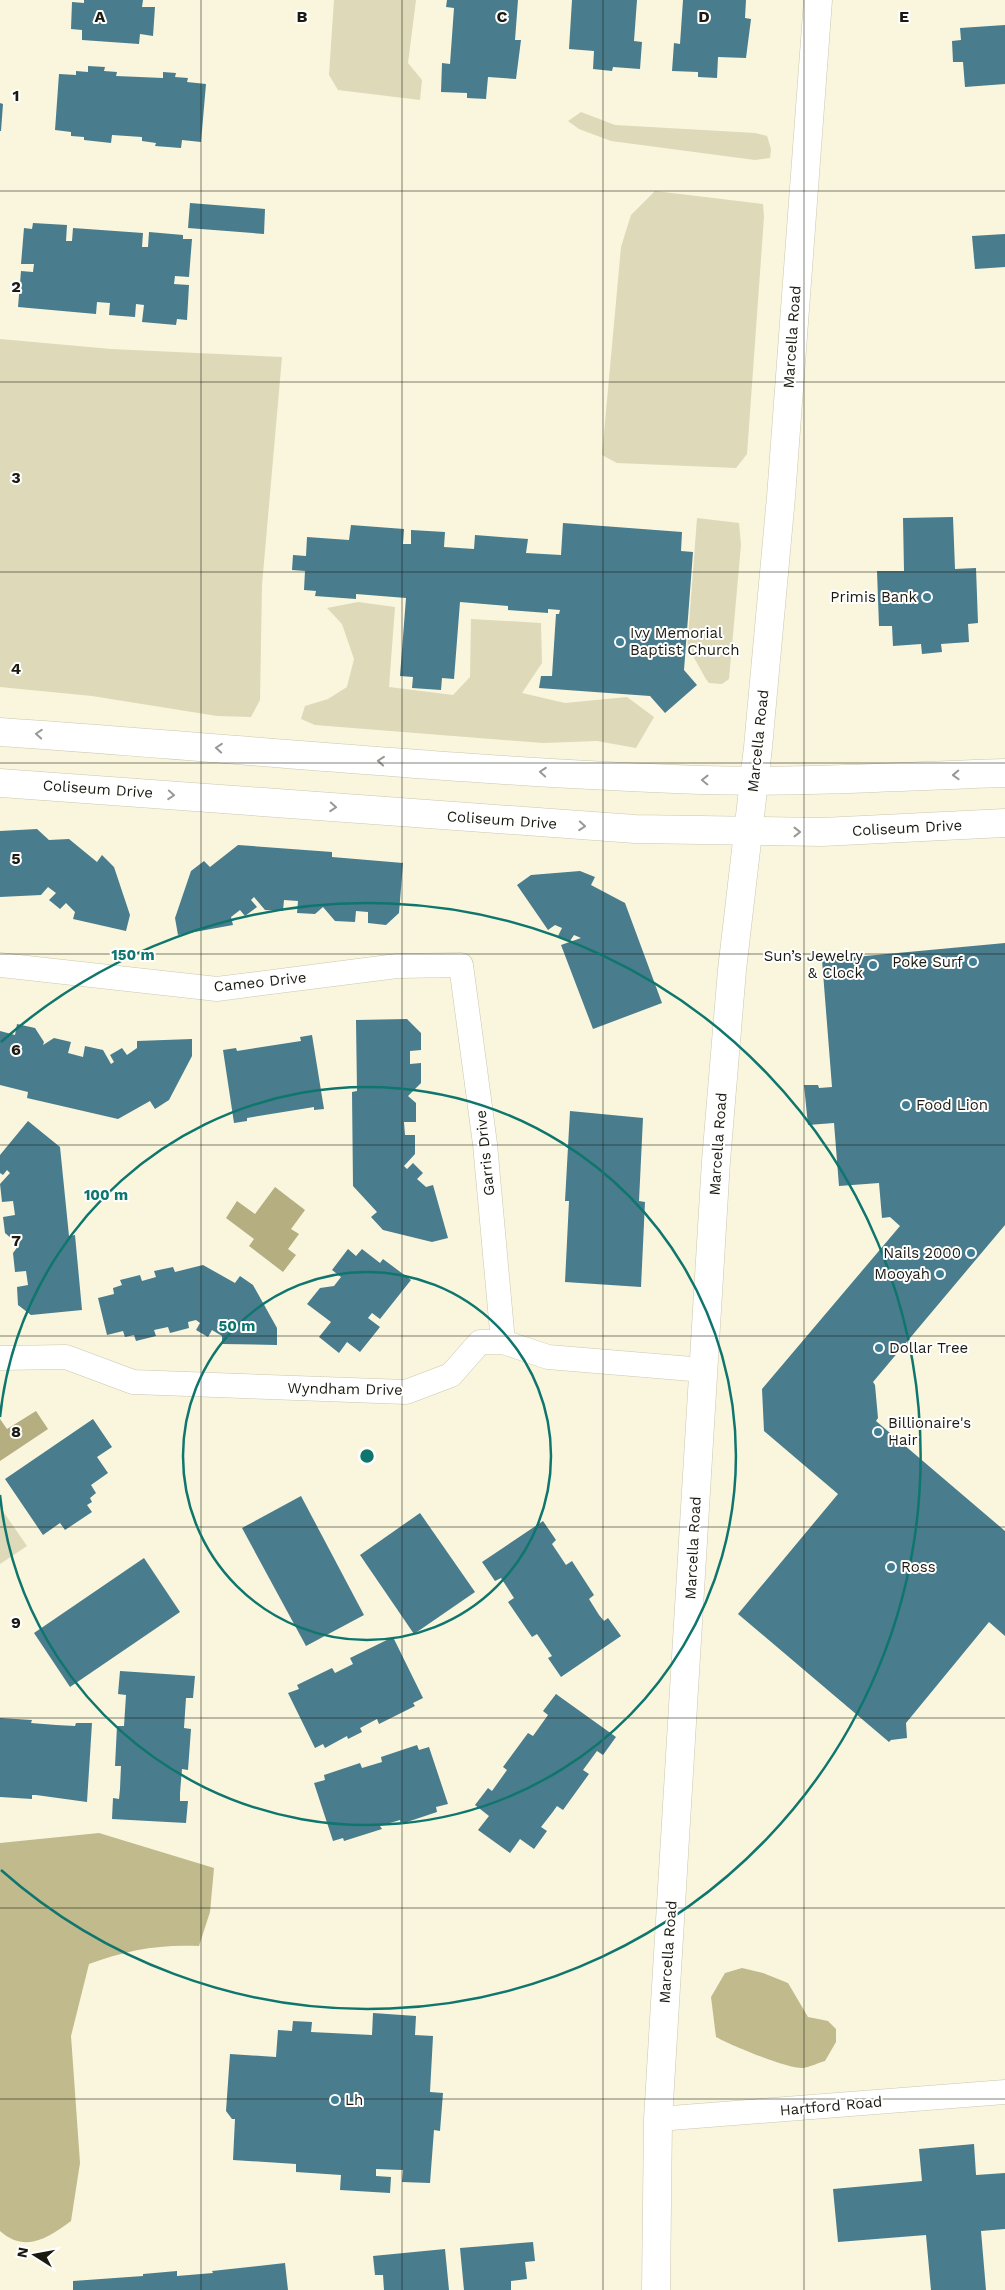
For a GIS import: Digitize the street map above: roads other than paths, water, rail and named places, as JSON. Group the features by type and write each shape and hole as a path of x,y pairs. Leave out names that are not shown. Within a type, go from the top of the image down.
{"street":[{"name":"Marcella Road","path":"656,2290 658,2120 716,1161 732,970 754,780 781,497 818,0"},
{"path":"0,732 592,775 754,780 1005,773"},
{"name":"Coliseum Drive","path":"0,783 625,828 842,831 1005,823"},
{"name":"Cameo Drive","path":"0,965 217,989 396,966 461,965"},
{"name":"Garris Drive","path":"461,965 485,1144 503,1342"},
{"name":"Wyndham Drive","path":"0,1358 66,1357 133,1382 406,1392 451,1375 480,1342 503,1342 548,1358 704,1370"},
{"name":"Hartford Road","path":"658,2120 1005,2092"}],"place":[{"name":"Primis Bank","path":"927,597"},
{"name":"Ivy Memorial Baptist Church","path":"620,642"},
{"name":"Poke Surf","path":"973,962"},
{"name":"Sun’s Jewelry & Clock","path":"873,965"},
{"name":"Food Lion","path":"906,1105"},
{"name":"Nails 2000","path":"971,1253"},
{"name":"Mooyah","path":"940,1274"},
{"name":"Dollar Tree","path":"879,1348"},
{"name":"Billionaire's Hair","path":"878,1432"},
{"name":"Ross","path":"891,1567"},
{"name":"Lh","path":"335,2100"}]}
